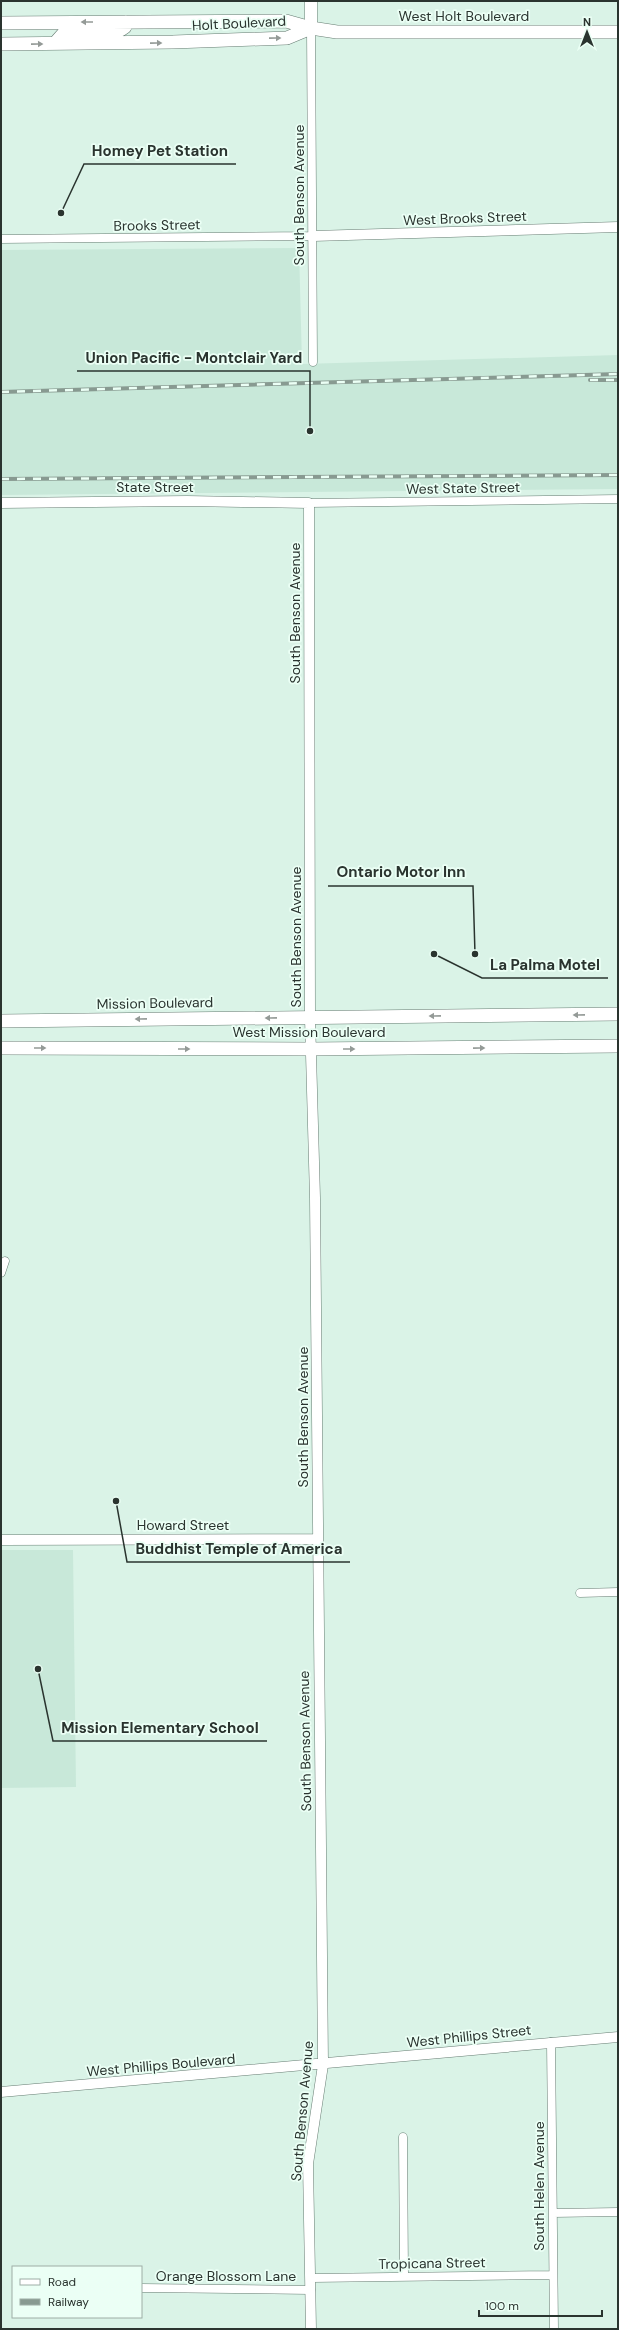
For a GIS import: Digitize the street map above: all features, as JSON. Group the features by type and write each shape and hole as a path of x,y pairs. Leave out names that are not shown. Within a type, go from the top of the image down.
{"main road":[{"path":"311,1 311,28"},
{"name":"Holt Boulevard","path":"1,23 286,21 311,28"},
{"path":"55,43 63,34 110,33 122,30 125,27 126,22"},
{"path":"127,43 129,34 135,30 168,29 176,25 178,22"},
{"name":"Holt Boulevard","path":"1,44 127,43 288,38 311,28"},
{"name":"West Holt Boulevard","path":"311,28 336,32 618,32"},
{"name":"West Mission Boulevard","path":"310,1018 618,1014"},
{"name":"Mission Boulevard","path":"1,1021 310,1018"},
{"name":"West Mission Boulevard","path":"1,1048 310,1049 618,1046"}],"street":[{"name":"South Benson Avenue","path":"311,28 313,362"},
{"name":"West Brooks Street","path":"313,236 618,227"},
{"name":"Brooks Street","path":"1,239 313,236"},
{"name":"West State Street","path":"309,503 618,499"},
{"name":"State Street","path":"1,503 187,501 309,503"},
{"name":"South Benson Avenue","path":"309,503 310,1049 315,1198 323,2065 308,2164 312,2278 311,2329"},
{"path":"1,1273 5,1261"},
{"name":"Howard Street","path":"1,1540 318,1539"},
{"path":"580,1593 618,1592"},
{"name":"West Phillips Street","path":"323,2065 551,2042 618,2037"},
{"name":"South Helen Avenue","path":"551,2042 553,2214 552,2275 554,2329"},
{"name":"West Phillips Boulevard","path":"1,2092 323,2065"},
{"path":"402,2136 404,2276"},
{"path":"553,2214 618,2212"},
{"name":"Tropicana Street","path":"312,2278 552,2275"},
{"name":"Orange Blossom Lane","path":"142,2288 311,2290"}],"shaded area":[{"path":"299,248 302,364 618,355 618,489 1,495 1,250"},
{"path":"1,1550 73,1550 76,1787 1,1788"}],"railway":[{"path":"1,392 618,374"},
{"path":"590,380 618,380"},
{"path":"1,479 618,475"}],"place":[{"name":"Homey Pet Station","path":"61,213"},
{"name":"Union Pacific - Montclair Yard","path":"310,431"},
{"name":"La Palma Motel","path":"434,954"},
{"name":"Ontario Motor Inn","path":"475,954"},
{"name":"Buddhist Temple of America","path":"116,1501"},
{"name":"Mission Elementary School","path":"38,1669"}]}
